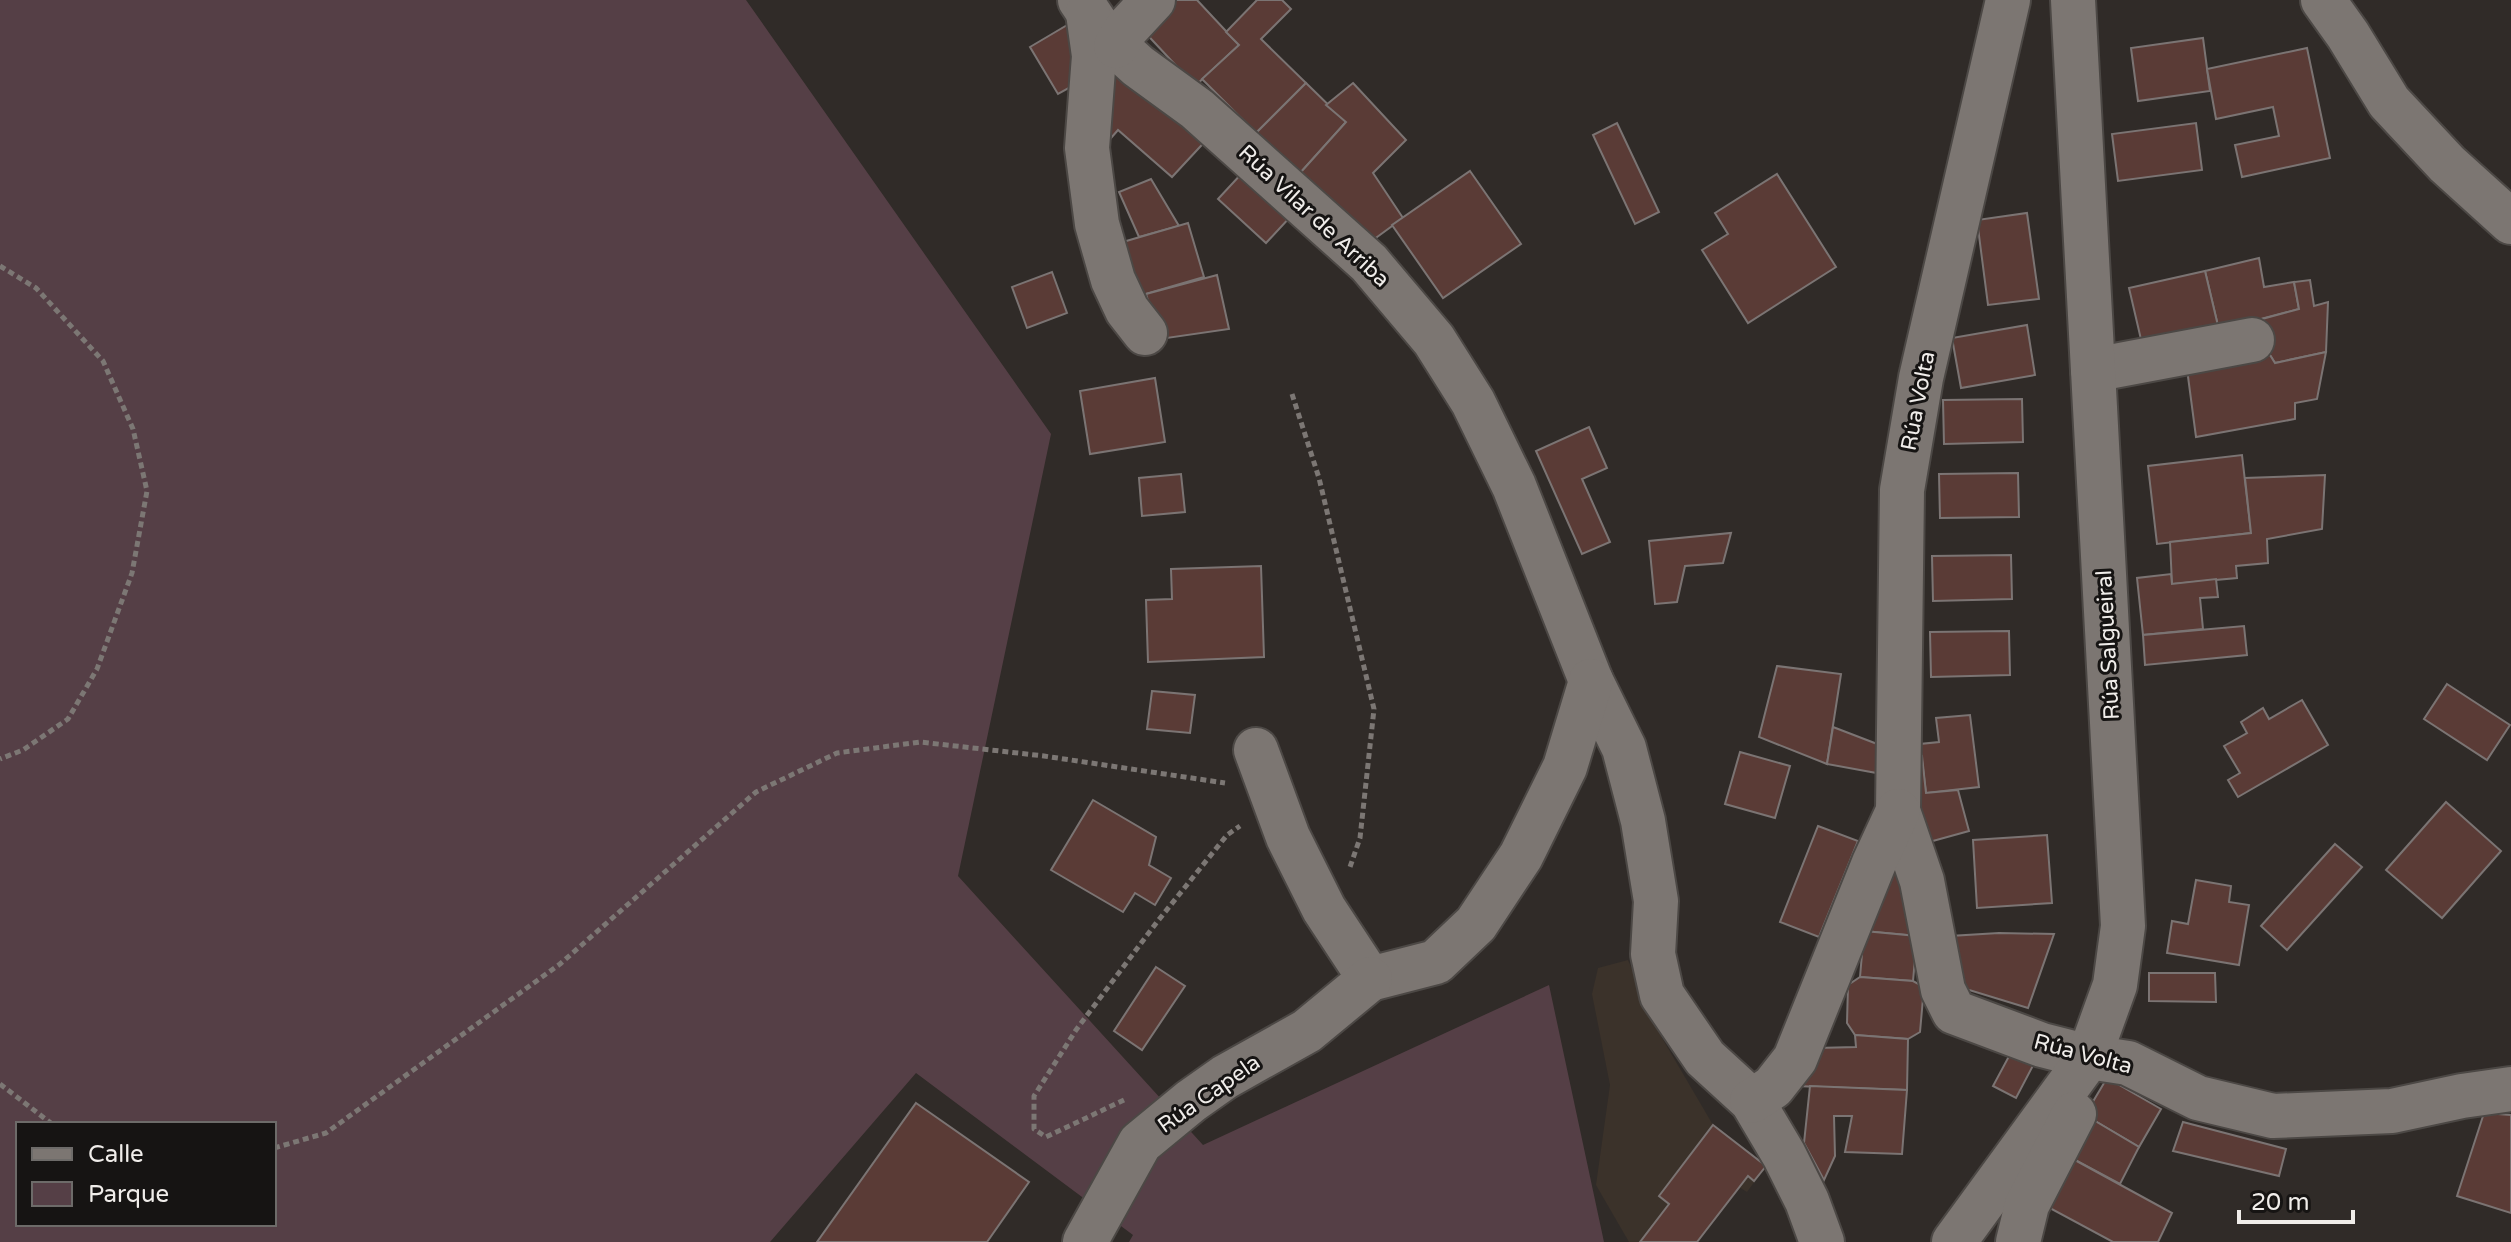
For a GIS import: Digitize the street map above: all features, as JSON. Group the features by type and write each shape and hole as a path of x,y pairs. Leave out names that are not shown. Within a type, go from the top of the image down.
{"street":[{"path":"1116,46 1127,28 1153,0"},
{"name":"Rúa Volta","path":"2008,0 1921,378 1902,490 1898,811 1922,881 1943,990 1954,1012 2042,1045 2128,1063 2198,1098 2273,1116 2392,1111 2511,1089"},
{"name":"Rúa Salgueiral","path":"1954,1242 2089,1057 2115,985 2123,926 2073,0"},
{"path":"2323,0 2389,102 2447,164 2511,222"},
{"name":"Rúa Vilar de Arriba","path":"1084,6 1105,37 1138,66 1197,109 1369,263 1434,340 1473,402 1514,486 1591,681 1624,748 1643,821 1656,901 1653,954 1662,995 1705,1058 1752,1101"},
{"name":"Rúa Vilar de Arriba","path":"1084,6 1094,56 1087,148 1097,224 1113,280 1127,310 1145,333"},
{"path":"2093,370 2252,340"},
{"path":"1256,750 1288,837 1332,921 1370,979 1436,962 1476,924 1521,856 1565,767 1591,681"},
{"name":"Rúa Volta","path":"1752,1101 1773,1087 1795,1059 1898,811"},
{"name":"Rúa Capela","path":"1085,1242 1140,1143 1225,1077 1307,1031 1370,979"},
{"path":"2018,1242 2027,1205 2075,1112 2089,1057"},
{"path":"1752,1101 1807,1201 1822,1242"}],"path":[{"path":"0,266 36,288 103,361 133,429 147,491 132,573 97,669 68,719 23,750 0,759"},
{"path":"1292,394 1319,478 1374,709 1360,838 1332,921"},
{"path":"276,1147 326,1133 560,964 756,792 837,753 920,742 1044,756 1222,783 1271,794 1258,814 1227,835 1076,1030 1034,1096 1034,1129 1046,1137 1109,1105 1132,1097"},
{"path":"0,1084 49,1122"}],"shaded area":[{"path":"1628,960 1662,1038 1713,1125 1766,1166 1747,1192 1739,1187 1697,1242 1629,1242 1596,1185 1610,1085 1592,994 1598,968"}],"green space":[{"path":"0,0 746,0 1051,434 958,876 1203,1145 1549,985 1604,1242 1129,1242 1133,1235 916,1073 770,1242 0,1242"}],"building":[{"path":"1169,0 1197,0 1239,45 1195,86 1140,27"},
{"path":"1257,0 1282,0 1291,9 1261,39 1306,83 1256,133 1202,79 1239,45 1226,32"},
{"path":"1074,21 1087,78 1058,94 1030,47"},
{"path":"2203,38 2210,91 2138,101 2131,48"},
{"path":"2307,48 2330,158 2242,177 2235,145 2279,136 2273,107 2216,119 2207,69"},
{"path":"1110,56 1211,135 1172,177 1118,130 1097,154"},
{"path":"1306,83 1346,122 1301,172 1256,133"},
{"path":"1353,83 1406,140 1373,173 1403,218 1373,240 1301,172 1346,122 1326,105"},
{"path":"1617,123 1659,212 1635,224 1593,135"},
{"path":"2196,123 2202,170 2118,181 2112,134"},
{"path":"1244,171 1292,215 1266,243 1218,199"},
{"path":"1470,171 1521,244 1443,298 1392,225"},
{"path":"1777,174 1836,267 1748,323 1702,250 1728,234 1715,213"},
{"path":"1151,179 1179,226 1139,237 1119,192"},
{"path":"2027,213 2039,299 1988,305 1977,220"},
{"path":"1188,223 1204,277 1132,298 1116,244"},
{"path":"2259,258 2264,287 2294,282 2299,309 2219,330 2205,271"},
{"path":"2205,271 2219,330 2143,348 2129,288"},
{"path":"1052,272 1067,313 1027,328 1012,287"},
{"path":"1217,275 1229,329 1160,339 1146,294"},
{"path":"2310,280 2314,306 2328,302 2326,352 2275,363 2270,355 2262,319 2299,309 2294,282"},
{"path":"2027,325 2035,375 1961,388 1952,338"},
{"path":"2326,352 2317,399 2295,403 2295,419 2196,437 2187,369 2270,355 2275,363"},
{"path":"1155,378 1165,442 1090,454 1080,391"},
{"path":"2022,399 2023,442 1944,444 1943,400"},
{"path":"1589,427 1607,468 1582,479 1610,542 1582,554 1536,451"},
{"path":"2242,455 2251,533 2157,544 2148,466"},
{"path":"2018,473 2019,517 1940,518 1939,474"},
{"path":"1181,474 1185,512 1142,516 1139,478"},
{"path":"2325,475 2322,529 2267,539 2268,563 2236,566 2237,578 2172,584 2170,542 2251,533 2245,478"},
{"path":"1731,533 1723,563 1685,566 1677,602 1655,604 1649,541"},
{"path":"2011,555 2012,599 1933,601 1932,556"},
{"path":"1261,566 1264,657 1148,662 1146,600 1172,599 1171,569"},
{"path":"2171,574 2172,584 2216,579 2218,597 2200,598 2203,629 2143,635 2137,578"},
{"path":"2244,626 2247,655 2145,665 2143,635"},
{"path":"2009,631 2010,675 1931,677 1930,632"},
{"path":"1777,666 1841,674 1827,764 1759,737"},
{"path":"2447,684 2510,725 2487,760 2424,719"},
{"path":"1152,691 1195,695 1190,733 1147,729"},
{"path":"2302,700 2328,745 2238,797 2228,780 2240,773 2224,746 2247,733 2241,722 2263,708 2269,719"},
{"path":"1970,715 1979,787 1926,793 1920,744 1939,742 1936,718"},
{"path":"1833,727 1885,747 1882,774 1827,764"},
{"path":"1740,752 1790,766 1775,818 1725,804"},
{"path":"1907,756 1922,756 1926,793 1958,790 1969,831 1922,844"},
{"path":"1093,800 1156,837 1149,865 1171,878 1155,905 1135,893 1123,912 1051,870"},
{"path":"2446,802 2501,851 2442,918 2386,870"},
{"path":"1818,826 1858,841 1819,937 1780,922"},
{"path":"2047,835 2052,903 1977,908 1973,840"},
{"path":"2335,844 2362,867 2287,950 2261,926"},
{"path":"1886,853 1905,854 1917,936 1864,931"},
{"path":"2196,880 2231,886 2229,902 2249,905 2239,965 2167,953 2172,921 2188,924"},
{"path":"1864,931 1917,936 1913,981 1860,977"},
{"path":"2054,934 2028,1008 1956,986 1950,936"},
{"path":"1156,967 1185,986 1142,1050 1114,1031"},
{"path":"2149,973 2215,973 2216,1002 2149,1001"},
{"path":"1860,977 1913,981 1924,987 1920,1032 1908,1039 1855,1035 1847,1023 1848,985"},
{"path":"1855,1035 1908,1039 1907,1090 1796,1086 1816,1048 1856,1047"},
{"path":"2015,1045 2038,1056 2016,1098 1993,1086"},
{"path":"2107,1078 2161,1109 2139,1147 2085,1115"},
{"path":"1810,1086 1907,1090 1902,1154 1845,1152 1852,1116 1834,1116 1835,1156 1824,1180 1804,1143"},
{"path":"916,1103 1029,1182 987,1242 817,1242"},
{"path":"2484,1113 2511,1115 2511,1213 2457,1196"},
{"path":"2085,1115 2139,1147 2120,1184 2062,1153"},
{"path":"2183,1122 2286,1149 2279,1176 2173,1151"},
{"path":"1713,1125 1766,1166 1754,1181 1748,1176 1697,1242 1640,1242 1669,1204 1659,1196"},
{"path":"2062,1153 2172,1213 2158,1242 2113,1242 2046,1206"}]}
